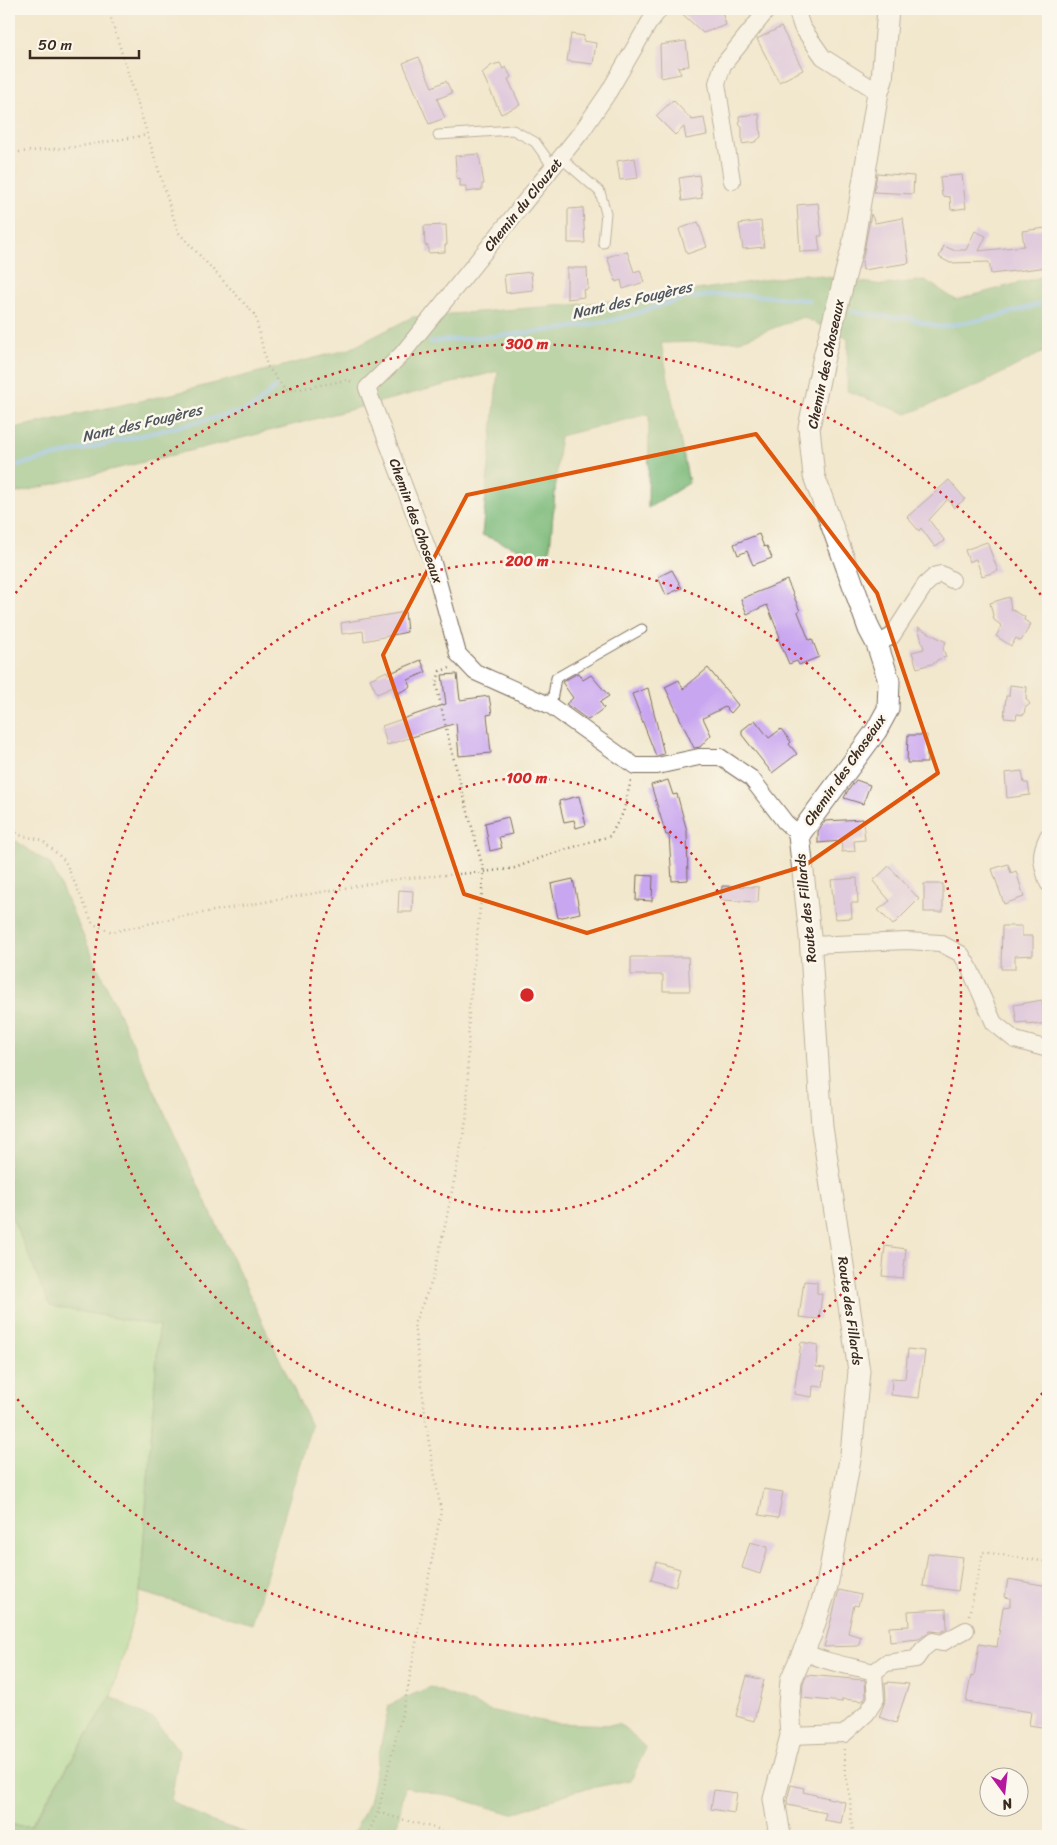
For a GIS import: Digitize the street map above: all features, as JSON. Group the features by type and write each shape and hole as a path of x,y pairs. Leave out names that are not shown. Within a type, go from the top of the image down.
{"street":[{"name":"Chemin du Clouzet","path":"367,388 402,354 582,131 608,93 649,23 660,9"},
{"path":"732,181 717,83 723,65 768,9"},
{"path":"796,9 802,26 823,57 878,92"},
{"name":"Chemin des Choseaux","path":"367,388 434,563 458,654 467,664 475,672 487,679 538,698 635,766 657,766 699,757 720,757 750,778 785,822 799,835 876,731 888,709 889,681 814,476 810,427 823,361 853,245 878,92 882,80 888,9"},
{"path":"877,644 892,636 925,585 936,575 941,574 952,580"},
{"name":"Route des Fillards","path":"780,1836 774,1799 791,1736 789,1705 791,1680 812,1632 827,1586 851,1454 859,1371 822,1127 811,945 799,835"},
{"path":"1048,836 1042,849 1040,860 1048,884"},
{"path":"811,945 899,941 940,943 961,954 969,967 994,1022 1015,1040 1048,1050"},
{"path":"874,1672 886,1663 916,1659 923,1649 933,1641 942,1643 966,1630"},
{"path":"803,1651 817,1658 874,1672"},
{"path":"791,1736 844,1734 867,1713 876,1699 874,1672"}],"lane":[{"path":"438,135 513,130 535,142 557,162 600,192 606,213 604,243"},
{"path":"551,706 556,678 642,629"}],"path":[{"path":"108,9 178,232 254,315 267,366 286,390 347,380 367,388"},
{"path":"9,153 75,147 147,135"},
{"path":"368,1836 378,1812 407,1692 441,1511 428,1437 414,1324 432,1281 445,1226 466,1116 469,1009 484,872 450,745 436,684 440,671 467,664"},
{"path":"9,826 19,835 42,840 65,861 93,924 112,932 179,917 396,879 515,868 551,854 610,836 623,814 635,766"},
{"path":"966,1630 983,1552 1048,1562"},
{"path":"844,1734 844,1773 850,1798 854,1836"},
{"path":"378,1812 464,1836"}],"highlighted area":[{"path":"756,434 877,593 938,773 804,866 587,933 464,894 383,655 467,495"}],"green space":[{"path":"805,274 883,285 925,280 956,300 1048,275 1048,351 981,384 907,414 847,391 848,339 803,317 739,341 661,343 689,483 648,508 649,414 560,436 549,560 482,535 498,371 250,436 9,495 9,429 172,394 350,349 412,317 620,301"},
{"path":"9,836 51,865 311,1426 252,1624 140,1592 159,1326 50,1306 9,1210"},
{"path":"9,1210 50,1306 159,1326 140,1592 111,1697 30,1826 9,1825"},
{"path":"430,1687 489,1710 551,1723 621,1725 646,1748 631,1780 575,1791 512,1814 457,1798 405,1787 395,1836 352,1836 369,1802 389,1705"},
{"path":"111,1697 155,1720 179,1751 171,1801 210,1821 255,1836 9,1836 9,1825 31,1826"}],"building":[{"path":"677,9 721,9 726,25 703,33"},
{"path":"781,27 803,70 779,82 757,39"},
{"path":"571,34 584,36 583,41 596,43 593,64 567,61"},
{"path":"686,41 689,66 678,67 681,74 661,78 660,45"},
{"path":"419,57 432,87 446,81 452,93 437,99 445,118 429,124 403,63"},
{"path":"500,63 503,69 506,67 511,77 508,79 520,105 501,114 482,73 492,65"},
{"path":"673,100 692,120 704,118 707,135 686,139 684,127 675,135 656,116"},
{"path":"759,114 761,137 755,142 742,144 742,126 740,126 739,116"},
{"path":"479,154 484,184 482,184 482,190 466,192 466,186 460,186 460,178 457,179 455,156"},
{"path":"635,158 638,178 620,180 617,161"},
{"path":"877,173 914,176 913,194 874,192"},
{"path":"699,175 702,198 682,201 679,178"},
{"path":"962,175 966,208 951,210 950,197 942,196 940,177"},
{"path":"818,203 822,236 818,236 820,251 800,252 797,205"},
{"path":"583,208 585,243 568,243 568,209"},
{"path":"871,214 875,223 903,218 909,263 863,270 862,262"},
{"path":"761,221 764,247 743,249 739,224"},
{"path":"698,222 707,247 687,254 679,229"},
{"path":"446,225 447,245 445,245 445,252 428,253 428,245 425,246 424,226"},
{"path":"1046,228 1048,267 991,274 989,262 950,263 939,257 944,246 953,250 966,250 975,231 986,236 979,251 1024,246 1022,231"},
{"path":"627,251 634,272 640,270 644,282 623,289 621,280 616,282 607,257"},
{"path":"567,268 587,268 588,289 583,290 584,297 567,299"},
{"path":"531,272 533,290 506,293 504,275"},
{"path":"949,480 965,499 954,508 948,499 929,520 945,541 935,547 921,528 919,531 907,517"},
{"path":"759,534 764,547 767,546 772,558 753,565 747,551 738,555 734,544"},
{"path":"987,542 998,571 982,576 976,559 969,562 965,550"},
{"path":"672,570 682,588 666,595 658,577"},
{"path":"787,580 800,611 798,612 809,640 812,639 819,657 799,665 797,661 789,664 767,605 747,614 741,599"},
{"path":"1009,597 1011,609 1025,617 1024,620 1031,624 1021,641 1016,638 1011,646 996,636 1002,626 994,620 990,603"},
{"path":"405,612 407,632 364,641 363,631 342,634 341,623"},
{"path":"918,627 946,642 943,648 946,657 937,660 935,663 917,668 912,652 924,649"},
{"path":"421,660 426,672 408,680 411,687 396,694 393,687 377,694 370,679 387,671 388,674"},
{"path":"708,668 738,705 731,713 725,707 703,718 711,735 700,747 694,748 665,687 679,680 683,689"},
{"path":"578,673 583,680 591,675 609,696 600,702 604,708 588,720 566,704 573,698 562,682"},
{"path":"457,674 460,700 489,696 492,714 487,715 491,753 459,756 456,723 387,745 382,726 446,704 442,675"},
{"path":"1010,685 1027,687 1026,699 1030,704 1025,708 1024,715 1017,714 1016,719 1004,718 1006,696 1009,696"},
{"path":"648,688 664,754 656,756 632,694"},
{"path":"755,720 769,738 781,729 797,754 772,773 742,735 742,730"},
{"path":"908,735 927,735 927,763 907,763"},
{"path":"1022,771 1024,783 1028,783 1030,795 1007,798 1005,773"},
{"path":"668,780 673,795 677,794 687,831 688,880 672,881 669,835 666,835 651,785"},
{"path":"856,780 870,785 863,804 844,798"},
{"path":"579,796 586,825 576,828 574,820 564,822 559,801"},
{"path":"508,817 512,834 499,837 502,848 490,851 485,823"},
{"path":"863,819 865,840 854,841 855,851 842,852 841,841 818,843 818,831 825,821"},
{"path":"1008,864 1011,873 1016,871 1024,897 1004,904 992,869"},
{"path":"889,866 919,899 893,925 878,910 890,901 873,881"},
{"path":"637,875 653,876 652,901 636,900"},
{"path":"857,878 858,903 851,903 852,918 835,919 831,880"},
{"path":"573,879 580,913 558,918 551,884"},
{"path":"924,884 943,884 943,912 924,912"},
{"path":"722,886 759,887 758,902 721,900"},
{"path":"399,890 413,891 412,912 398,912"},
{"path":"1002,926 1022,926 1022,936 1033,936 1033,955 1015,956 1015,969 1001,969"},
{"path":"631,957 688,957 690,991 663,991 663,975 631,975"},
{"path":"1042,1000 1043,1012 1046,1012 1047,1023 1034,1025 1034,1023 1027,1024 1027,1022 1017,1023 1014,1005"},
{"path":"885,1246 906,1249 903,1278 882,1276"},
{"path":"804,1281 817,1282 817,1293 822,1294 819,1319 799,1317"},
{"path":"801,1342 818,1345 816,1367 825,1368 823,1387 813,1386 812,1397 794,1394"},
{"path":"908,1349 925,1351 919,1398 891,1395 892,1378 905,1379"},
{"path":"764,1489 783,1492 778,1518 759,1515"},
{"path":"750,1542 768,1547 760,1574 742,1568"},
{"path":"928,1553 963,1557 958,1591 923,1586"},
{"path":"656,1562 680,1569 675,1587 651,1580"},
{"path":"1008,1579 1048,1586 1048,1728 1029,1725 1031,1712 966,1702 971,1676 974,1677 979,1644 997,1647 1003,1607 1010,1606 1010,1598 1005,1597"},
{"path":"839,1590 861,1595 858,1606 854,1605 848,1633 861,1637 858,1646 824,1647"},
{"path":"946,1609 947,1629 941,1632 930,1631 919,1639 890,1642 889,1627 909,1626 908,1611"},
{"path":"807,1675 865,1680 866,1696 863,1701 842,1699 842,1702 802,1698 803,1683"},
{"path":"747,1676 764,1680 754,1721 736,1716"},
{"path":"888,1682 909,1684 896,1723 879,1717 886,1699 885,1683 888,1684"},
{"path":"791,1785 804,1788 803,1792 845,1802 841,1823 824,1820 826,1813 788,1805 787,1800"},
{"path":"714,1790 737,1793 734,1813 711,1809"}],"waterway":[{"name":"Nant des Fougères","path":"431,342 586,325 618,319 678,300 703,296 748,295 809,300"},
{"name":"Nant des Fougères","path":"853,312 896,318 904,317 940,327 991,318 1048,302"},
{"name":"Nant des Fougères","path":"9,467 244,411 254,407 275,388"}]}
